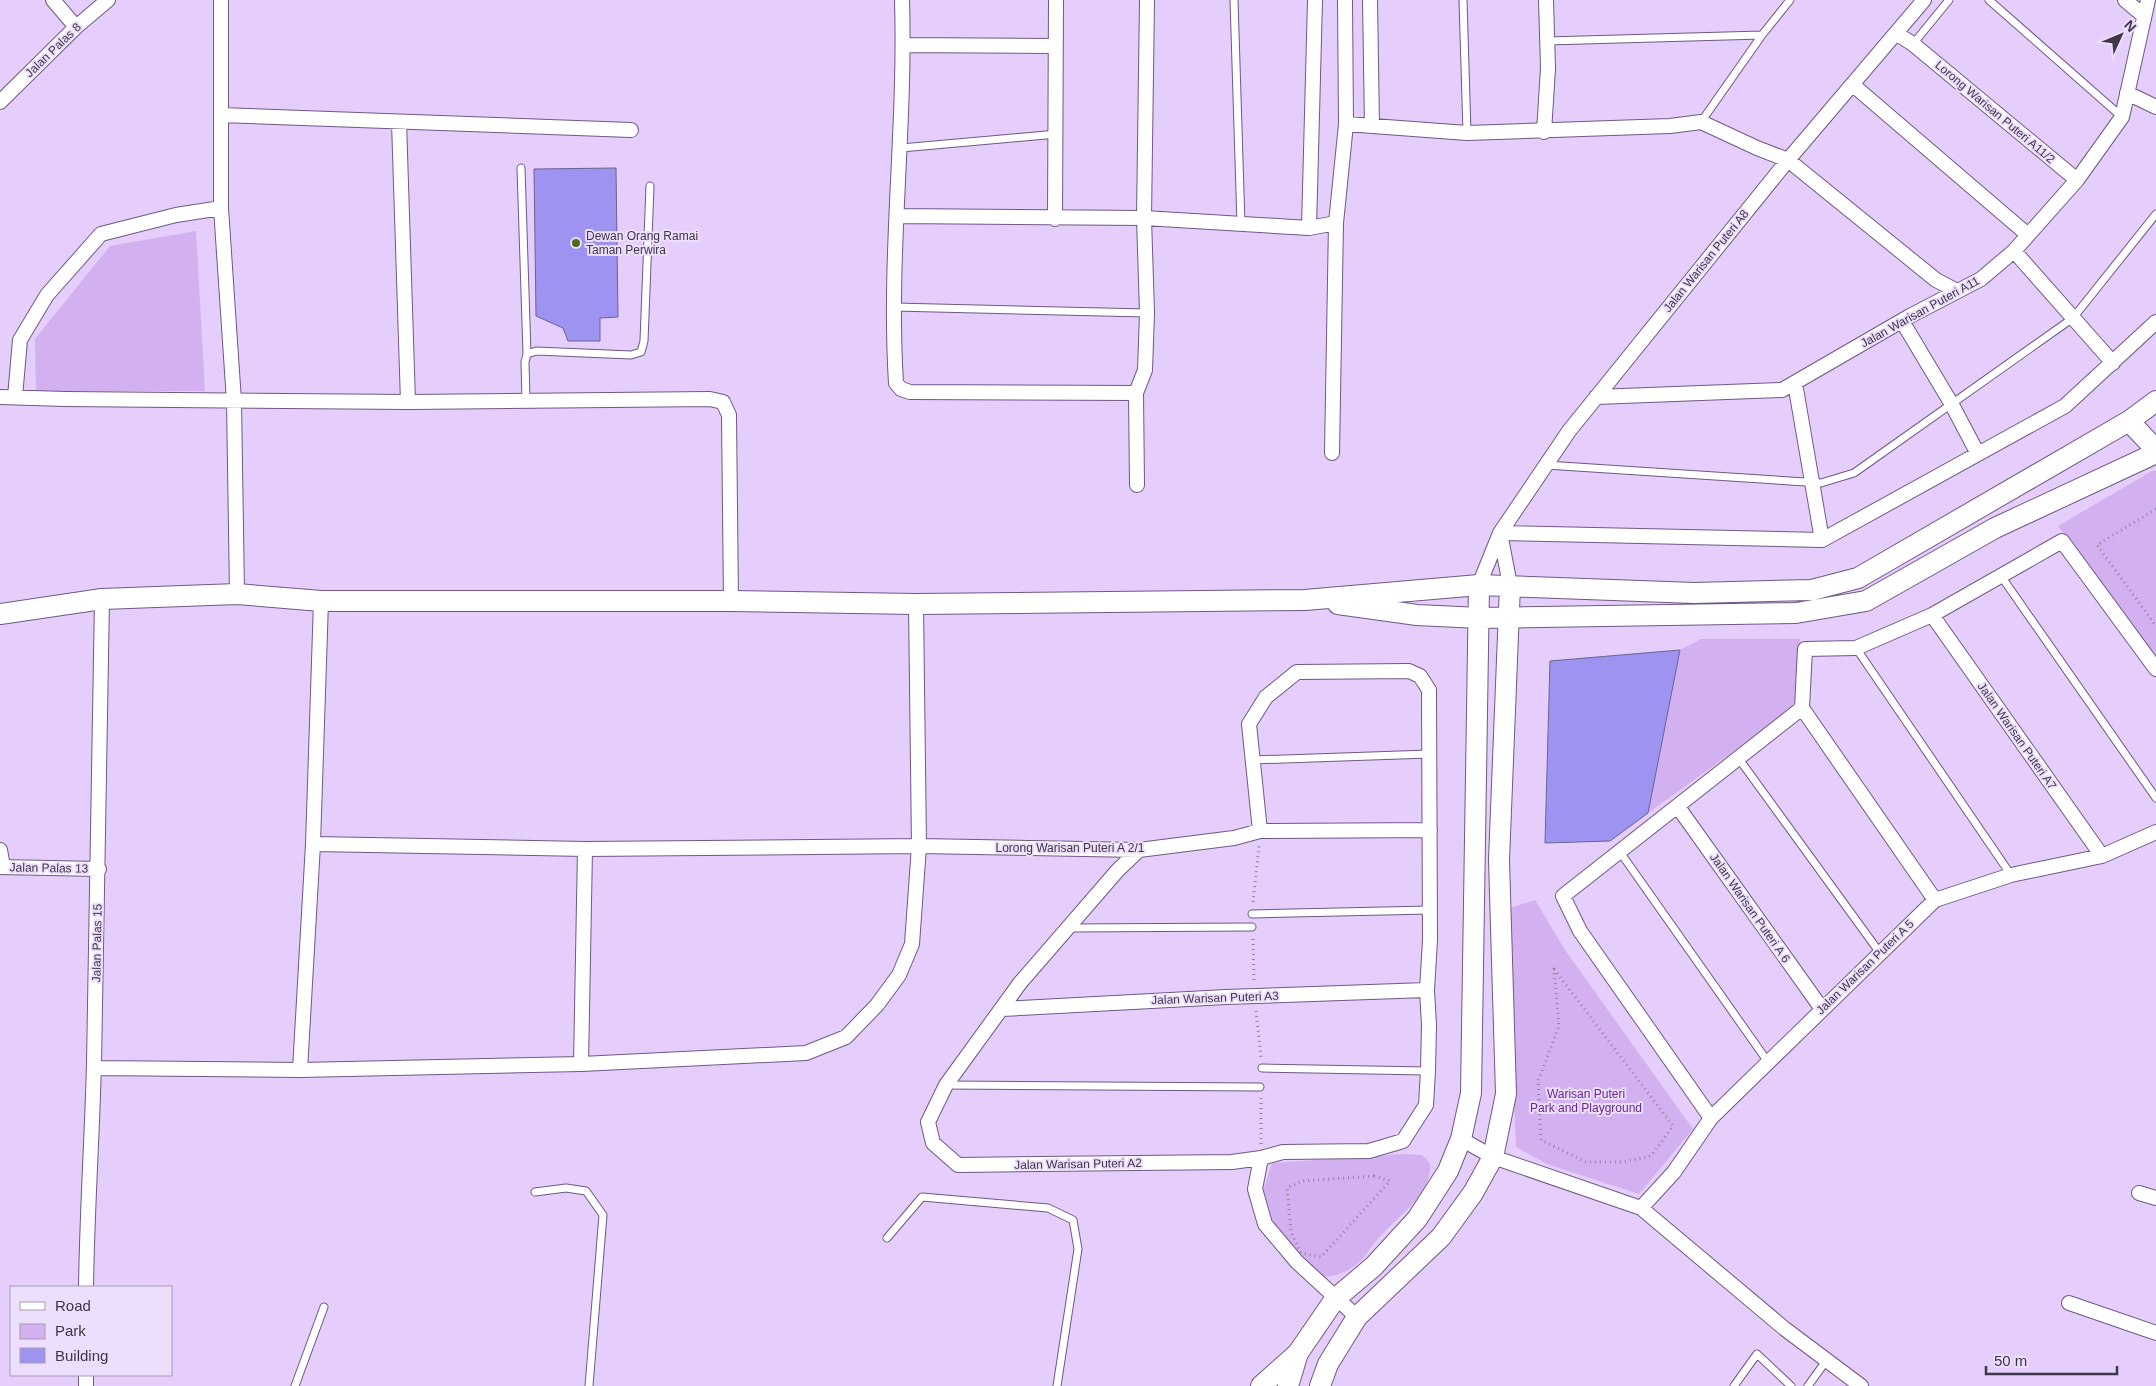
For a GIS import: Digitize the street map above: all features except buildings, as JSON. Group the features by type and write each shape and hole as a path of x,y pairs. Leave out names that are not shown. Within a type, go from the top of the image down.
{"street":[{"path":"53,0 76,26"},
{"name":"Jalan Palas 8","path":"0,102 76,26 108,0"},
{"path":"220,0 221,208 234,401 236,594"},
{"path":"902,0 901,148 894,307 896,383 901,389 910,392 1136,393"},
{"path":"1055,219 1057,134 1056,0"},
{"path":"1137,485 1136,393 1144,370 1147,313 1144,218 1146,0"},
{"path":"1309,228 1315,0"},
{"path":"1332,453 1336,223 1346,124 1345,0"},
{"path":"1370,0 1372,126"},
{"path":"1544,132 1548,68 1546,0"},
{"name":"Jalan Warisan Puteri A8","path":"1479,585 1500,532 1546,464 1596,397 1788,160 1924,0"},
{"path":"2125,0 2144,15"},
{"name":"Jalan Warisan Puteri A11","path":"1596,397 1782,390 1902,321 1980,279 2014,251 2077,180 2122,117 2148,0"},
{"name":"Lorong Warisan Puteri A11/2","path":"1897,34 1913,44 2077,180"},
{"path":"903,45 1056,46"},
{"path":"1853,85 2028,235"},
{"path":"2127,93 2156,107"},
{"path":"221,115 631,130"},
{"path":"399,122 408,402"},
{"path":"1346,124 1466,133 1544,132 1670,126 1702,122 1757,148 1788,160 1936,280 1957,291"},
{"path":"15,397 20,340 47,295 102,234 176,215 221,208"},
{"path":"897,216 1055,219 1144,218 1309,228 1336,223"},
{"path":"2014,251 2113,363"},
{"path":"1902,321 1951,403 1978,454"},
{"path":"1320,1386 1328,1364 1357,1317 1441,1237 1473,1193 1493,1157 1506,1094 1499,860 1510,585 1500,532 1822,540 2065,406 2156,322"},
{"path":"1795,383 1822,540"},
{"path":"0,397 408,402 710,399 723,402 729,415 731,601"},
{"path":"0,614 102,599 236,594 321,601 731,601 916,604 1305,600 1479,585 1704,593 1812,590 1858,578 2129,421 2156,401"},
{"path":"1305,600 1417,615 1480,618 1796,613 1866,601 1995,528 2156,451 2129,421"},
{"path":"1935,900 1802,708 1804,648 1856,648 1932,615 2062,541 2156,669"},
{"path":"1261,1386 1298,1353 1335,1298 1374,1266 1417,1219 1448,1171 1461,1139 1471,1092 1480,618 1479,585"},
{"name":"Jalan Palas 15","path":"86,1286 99,869 102,599"},
{"path":"300,1070 313,844 321,601"},
{"path":"94,1068 300,1070 581,1064 806,1053 846,1037 877,1005 899,976 912,944 918,846 916,604"},
{"name":"Jalan Warisan Puteri A7","path":"1932,615 2102,856"},
{"name":"Jalan Warisan Puteri A2","path":"946,1085 928,1122 934,1143 958,1166 1232,1162 1261,1158 1283,1152 1369,1151 1403,1141 1426,1105 1428,1071 1429,1025 1427,990 1430,940 1429,690 1420,676 1408,671 1297,672 1266,696 1249,724 1260,831"},
{"path":"1711,1118 1580,930 1563,896 1802,708"},
{"name":"Jalan Warisan Puteri A 6","path":"1678,807 1822,1009"},
{"name":"Lorong Warisan Puteri A 2/1","path":"313,844 585,849 918,846 1139,850 1234,838 1260,831 1430,830"},
{"name":"Jalan Warisan Puteri A 5","path":"1641,1208 1674,1172 1711,1118 1935,900 2011,875 2102,856 2156,832"},
{"path":"581,1064 585,849"},
{"path":"0,850 1,867"},
{"path":"946,1085 1020,983 1139,850"},
{"name":"Jalan Palas 13","path":"1,867 99,869"},
{"name":"Jalan Warisan Puteri A3","path":"1002,1008 1427,990"},
{"path":"1461,1139 1493,1157 1641,1208 1784,1329 1861,1386"},
{"path":"1261,1158 1255,1188 1265,1224 1297,1262 1357,1317"},
{"path":"2139,1193 2156,1198"},
{"path":"2069,1303 2156,1333"},
{"path":"1288,1386 1298,1353"}],"lane":[{"path":"1234,0 1241,224"},
{"path":"1463,0 1466,133"},
{"path":"1702,122 1762,35 1790,0"},
{"path":"1913,44 1949,0"},
{"path":"1989,0 2122,117"},
{"path":"1547,41 1762,35"},
{"path":"901,148 1057,134"},
{"path":"521,168 527,354 525,362 526,401"},
{"path":"527,354 536,351 631,355 640,352 644,341 650,186"},
{"path":"1546,464 1821,483 1854,473 2072,318 2156,214"},
{"path":"894,307 1147,313"},
{"path":"2001,576 2156,798"},
{"path":"1856,648 2011,875"},
{"path":"1253,760 1429,754"},
{"path":"1739,759 1880,953"},
{"path":"1620,852 1768,1062"},
{"path":"1252,914 1429,910"},
{"path":"1068,928 1252,927"},
{"path":"1262,1068 1428,1071"},
{"path":"946,1085 1260,1087"},
{"path":"535,1192 566,1188 586,1191 603,1215 589,1386"},
{"path":"887,1238 922,1197 1048,1208 1073,1220 1078,1249 1057,1386"},
{"path":"296,1386 324,1307"},
{"path":"1734,1386 1757,1354 1791,1386"},
{"path":"1808,1386 1826,1361"}],"path":[{"path":"2156,509 2097,545 2156,626"},
{"path":"1554,969 1673,1126 1651,1156 1623,1162 1586,1162 1541,1140 1538,1081 1559,1026 1554,969"},
{"path":"1254,996 1262,1068"},
{"path":"1260,1087 1261,1158"},
{"path":"1374,1176 1390,1181 1321,1257 1301,1253 1291,1232 1287,1188 1302,1181 1374,1176"}],"green space":[{"path":"196,231 205,391 36,391 35,339 110,246"},
{"path":"2152,471 2156,471 2156,659 2058,526"},
{"path":"1701,639 1800,639 1795,707 1648,813 1680,650"},
{"name":"Warisan Puteri Park and Playground","path":"1535,900 1565,950 1693,1129 1639,1194 1547,1164 1516,1147 1506,909"},
{"path":"1403,1154 1422,1155 1430,1163 1426,1185 1419,1196 1374,1243 1363,1259 1357,1264 1337,1275 1326,1277 1314,1276 1273,1229 1263,1191 1272,1163"}],"place":[{"name":"Dewan Orang Ramai Taman Perwira","path":"576,243"}]}
